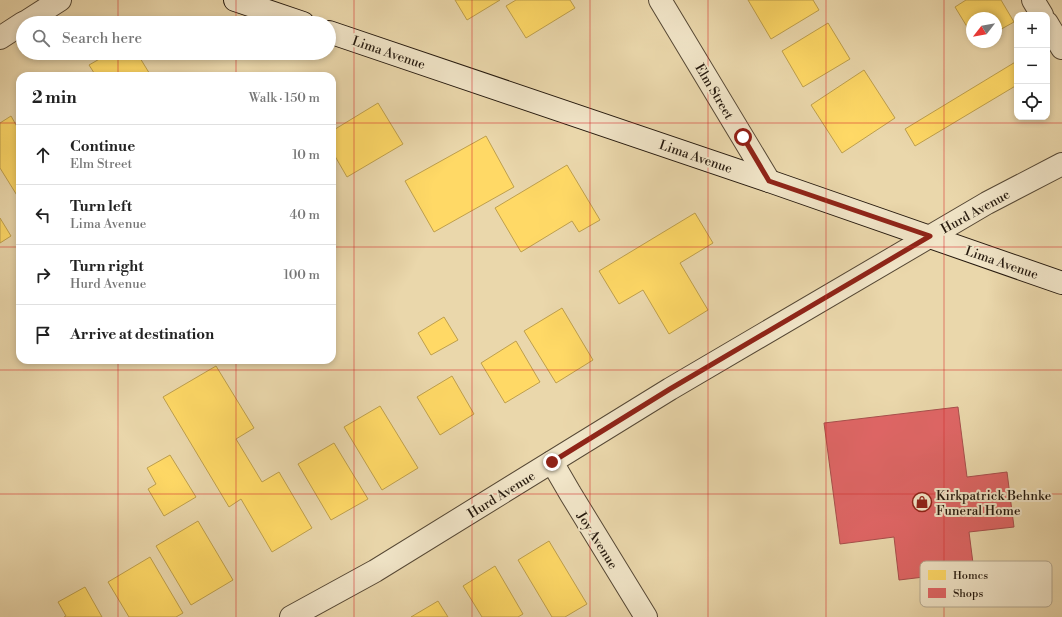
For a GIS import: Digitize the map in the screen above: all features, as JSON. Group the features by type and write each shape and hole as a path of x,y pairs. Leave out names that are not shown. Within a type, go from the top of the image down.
{"street":[{"path":"34,16 60,0"},
{"path":"235,0 282,16"},
{"name":"Elm Street","path":"660,0 769,181"},
{"path":"1033,0 1040,12"},
{"path":"0,38 16,28"},
{"path":"1050,28 1062,48"},
{"name":"Lima Avenue","path":"336,34 930,236 1062,283"},
{"name":"Hurd Avenue","path":"291,617 375,571 670,389 930,236 987,203 1062,164"},
{"name":"Joy Avenue","path":"552,462 646,617"}],"building: Homes":[{"path":"455,0 500,0 467,20"},
{"path":"516,0 570,0 575,8 526,38 506,6"},
{"path":"748,0 813,0 819,10 771,39"},
{"path":"966,0 1001,0 1014,22 1002,29 1002,12 966,12 966,25 955,7"},
{"path":"828,23 850,59 803,87 782,51"},
{"path":"98,60 141,60 149,72 93,72 89,65"},
{"path":"1014,63 1014,87 915,146 905,129"},
{"path":"864,70 895,118 842,153 811,105"},
{"path":"378,103 403,144 347,177 336,158 336,129"},
{"path":"11,116 16,125 16,194 0,168 0,123"},
{"path":"486,136 514,187 434,232 405,181"},
{"path":"567,165 600,220 579,232 572,221 521,252 495,208"},
{"path":"695,213 713,243 680,263 708,310 669,334 643,290 619,304 599,271"},
{"path":"0,218 11,236 0,243"},
{"path":"562,308 593,360 556,383 524,331"},
{"path":"444,317 458,340 431,355 418,333"},
{"path":"516,341 540,382 505,403 481,363"},
{"path":"216,366 254,428 236,439 262,482 279,472 312,528 272,552 241,499 229,507 163,397"},
{"path":"452,376 474,414 440,435 417,397"},
{"path":"380,406 418,468 382,490 344,427"},
{"path":"334,443 368,499 331,520 298,464"},
{"path":"170,455 196,497 164,516 148,489 156,484 147,468"},
{"path":"198,521 233,580 191,605 156,546"},
{"path":"549,541 587,604 565,617 552,617 518,560"},
{"path":"150,557 183,613 176,617 129,617 108,582"},
{"path":"495,566 523,614 518,617 482,617 463,586"},
{"path":"85,587 102,617 64,617 66,616 58,602"},
{"path":"438,601 448,617 411,617"}],"building: Shops":[{"name":"Kirkpatrick Behnke Funeral Home","path":"958,407 967,477 1007,472 1014,527 969,532 973,561 920,561 920,577 899,580 894,537 840,544 824,423"}],"place":[{"name":"Kirkpatrick Behnke Funeral Home","path":"922,502"}],"route":[{"path":"552,462 670,389 930,236 769,181 743,137"}]}
